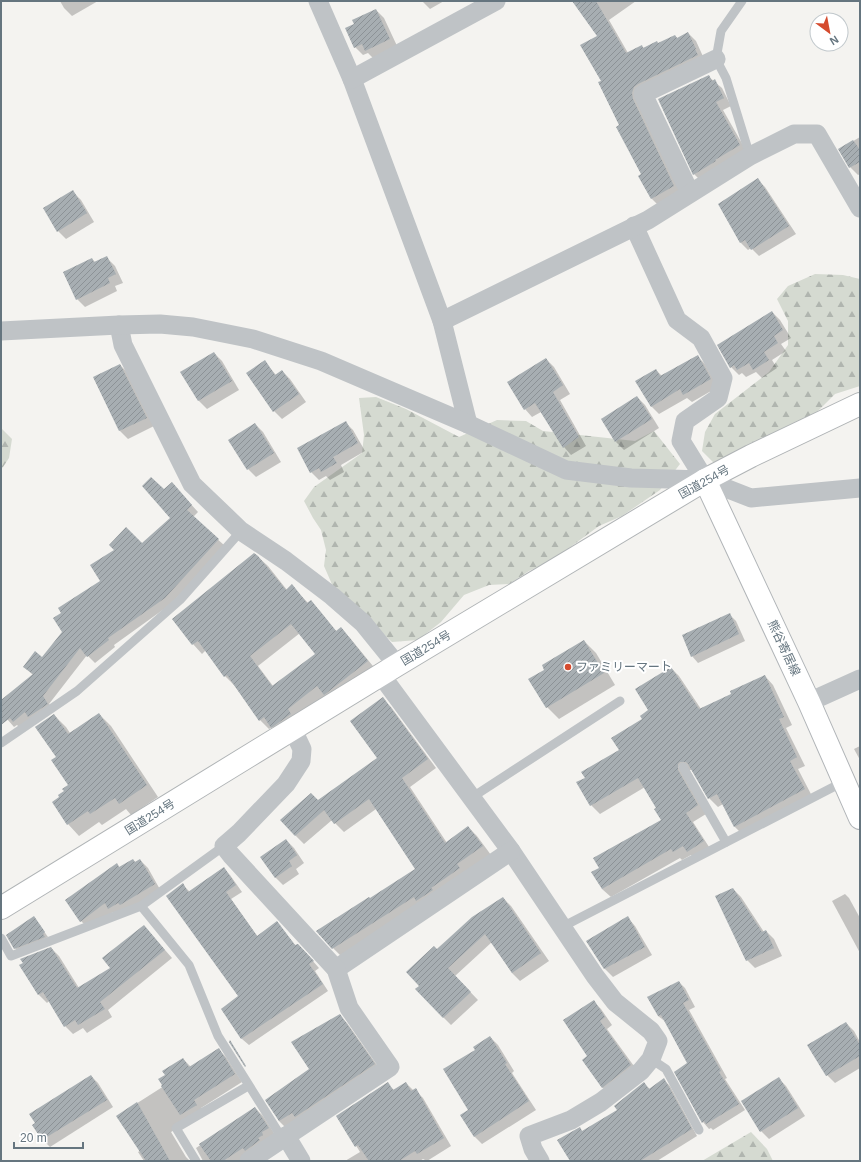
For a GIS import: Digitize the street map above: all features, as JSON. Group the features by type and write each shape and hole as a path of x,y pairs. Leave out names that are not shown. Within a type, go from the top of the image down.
{"main road":[{"name":"国道254号","path":"1,908 389,670 706,480 751,456 860,404"},
{"name":"熊谷寄居線","path":"706,480 845,781 860,818"}],"street":[{"path":"318,1 352,79 442,321 468,424"},
{"path":"352,79 496,1"},
{"path":"690,193 643,94 716,59"},
{"path":"442,321 648,220 750,156 794,134 817,134 858,202"},
{"path":"634,226 677,320 701,338 723,378 718,398 685,421 680,441 706,480"},
{"path":"1,330 160,324 193,327 252,339 320,361 468,424 566,470 631,478 706,480 751,498 860,488"},
{"path":"119,325 123,345 192,484 241,530 286,561 332,596 363,623 389,670 471,798 511,851 595,976 615,1002 652,1031 658,1041 651,1058 641,1071 601,1102 571,1120 529,1136 540,1161"},
{"path":"809,702 860,679"},
{"path":"249,1161 390,1067 349,1008 336,969 224,846 239,834 286,784 301,761 302,749 293,730"},
{"path":"336,969 511,851"},
{"path":"284,1137 301,1161"}],"lane":[{"path":"742,1 721,31 716,59 726,78 750,156"},
{"path":"1,743 78,691 180,600 241,530"},
{"path":"471,798 620,701"},
{"path":"683,767 726,842"},
{"path":"562,927 845,781"},
{"path":"1,938 11,956 141,906 224,846"},
{"path":"141,906 189,965 218,1036 248,1086 284,1137"},
{"path":"651,1058 666,1069 699,1130"},
{"path":"196,1161 176,1128 248,1086"}],"green space":[{"path":"815,274 843,275 860,279 860,386 835,394 816,413 797,426 715,464 702,451 705,432 715,414 769,372 788,345 788,321 777,299 788,286"},
{"path":"376,397 406,409 459,437 497,420 526,421 543,431 635,441 654,431 680,464 660,490 622,516 599,526 554,559 529,571 509,584 489,585 464,595 441,622 418,640 392,642 334,589 324,566 326,550 321,530 304,501 314,487 362,453 364,435 359,398"},
{"path":"1,428 12,439 9,458 1,470"},
{"path":"751,1132 767,1149 773,1161 702,1161"}],"building":[{"path":"572,1 596,1 626,53 642,45 643,48 657,41 658,43 675,35 677,38 688,32 696,49 698,55 638,84 634,87 632,93 633,99 674,186 651,199 638,176 641,174 616,127 619,125 598,82 601,81 580,45 597,36"},
{"path":"376,9 390,39 365,51 362,44 354,48 345,28 354,24 352,20"},
{"path":"709,75 712,81 715,79 724,98 716,102 740,145 693,175 658,99"},
{"path":"853,140 860,150 860,162 849,168 838,149"},
{"path":"758,178 789,226 751,250 745,240 740,243 718,204"},
{"path":"73,190 87,213 57,232 43,208"},
{"path":"107,256 116,274 108,278 110,283 76,300 63,272 92,258 94,262"},
{"path":"772,311 783,330 774,336 778,343 764,352 769,360 753,370 749,363 737,370 734,365 730,368 717,345"},
{"path":"214,352 232,381 198,401 180,372"},
{"path":"698,355 711,379 683,395 680,389 651,407 635,381 656,369 660,376"},
{"path":"546,358 563,385 553,392 579,437 563,448 535,403 524,410 507,382"},
{"path":"265,360 275,375 282,370 299,394 273,412 246,373"},
{"path":"120,364 147,418 119,431 93,377"},
{"path":"637,396 652,419 615,442 601,419"},
{"path":"346,421 358,443 333,457 337,463 321,472 319,468 310,473 297,448"},
{"path":"255,423 274,453 247,470 228,440"},
{"path":"151,477 164,489 172,482 192,505 187,510 219,539 165,598 108,638 109,640 87,657 80,648 43,696 48,704 28,717 25,712 13,722 10,718 1,725 1,700 33,674 23,667 35,651 42,657 62,632 53,618 61,613 58,608 100,581 90,565 114,550 109,545 126,527 142,543 170,518 142,486"},
{"path":"254,553 286,590 292,584 307,603 311,600 336,631 341,627 368,661 324,695 317,686 288,709 291,714 271,728 264,717 259,721 227,675 224,677 198,641 192,645 172,619","holes":["291,624 315,654 272,686 250,656"]},
{"path":"730,613 739,634 691,657 682,635"},
{"path":"584,640 604,673 546,708 528,679 544,670 542,665"},
{"path":"671,667 699,709 731,694 730,691 765,675 784,717 779,719 797,757 790,761 805,789 734,827 717,794 708,799 688,764 686,762 680,762 678,764 678,770 698,805 686,813 704,841 687,852 683,846 673,852 671,849 602,889 591,872 599,868 593,858 661,820 654,809 656,808 638,778 590,806 576,782 585,778 581,772 619,750 611,738 642,719 640,716 648,710 635,689"},
{"path":"383,697 428,759 402,778 445,843 468,826 483,846 457,864 460,868 431,888 433,890 416,901 414,897 332,949 316,931 415,869 369,799 334,824 324,810 295,836 280,820 311,793 318,800 377,758 350,721"},
{"path":"99,713 147,785 119,804 115,798 90,814 88,811 67,825 52,802 59,797 58,795 64,791 62,789 68,785 51,760 56,757 35,727 54,714 68,734"},
{"path":"286,839 297,855 289,861 292,866 275,878 260,857"},
{"path":"133,859 135,862 140,859 155,884 120,905 118,903 108,909 105,903 80,922 65,900 117,863 119,867"},
{"path":"224,867 236,885 226,892 257,936 277,921 295,945 298,944 314,961 309,964 323,984 241,1039 221,1009 238,996 166,896 183,883 188,892"},
{"path":"733,888 762,932 766,930 774,948 746,961 715,896"},
{"path":"503,897 541,953 512,973 485,934 448,968 471,992 443,1018 415,989 419,986 406,972 434,946 437,949 472,917"},
{"path":"34,916 45,932 43,934 45,937 14,949 6,935"},
{"path":"628,916 645,947 604,969 586,941"},
{"path":"144,925 165,950 100,1002 105,1009 78,1025 75,1020 64,1027 43,992 38,995 19,965 23,963 20,959 51,947 77,988 110,968 102,958"},
{"path":"679,981 689,1000 683,1003 721,1071 719,1072 739,1104 706,1124 704,1121 702,1123 674,1072 687,1063 661,1015 658,1016 647,997"},
{"path":"594,1000 605,1017 600,1021 631,1065 602,1088 582,1060 587,1056 563,1020"},
{"path":"340,1014 375,1064 295,1117 292,1113 279,1121 265,1100 309,1069 291,1042"},
{"path":"846,1022 860,1045 860,1056 826,1076 807,1045"},
{"path":"490,1036 507,1063 505,1064 529,1101 474,1137 460,1115 468,1110 443,1069 475,1050 473,1047"},
{"path":"230,1040 246,1066 245,1067 229,1042"},
{"path":"219,1048 235,1074 194,1100 197,1105 180,1115 158,1079 165,1075 162,1071 183,1058 189,1067"},
{"path":"91,1075 107,1100 42,1140 32,1125 35,1123 29,1114"},
{"path":"779,1077 798,1108 760,1132 741,1101"},
{"path":"664,1078 692,1129 640,1161 570,1161 557,1140 580,1127 582,1131 617,1110 614,1106 644,1082 649,1089"},
{"path":"388,1082 393,1090 406,1082 411,1091 416,1088 444,1138 417,1154 415,1151 399,1161 369,1161 358,1145 355,1147 336,1116"},
{"path":"137,1102 170,1161 146,1161 116,1116"},
{"path":"255,1107 269,1128 262,1132 263,1135 258,1138 260,1140 245,1151 243,1148 223,1161 211,1161 199,1144"}],"place":[{"name":"ファミリーマート","path":"568,667"}]}
